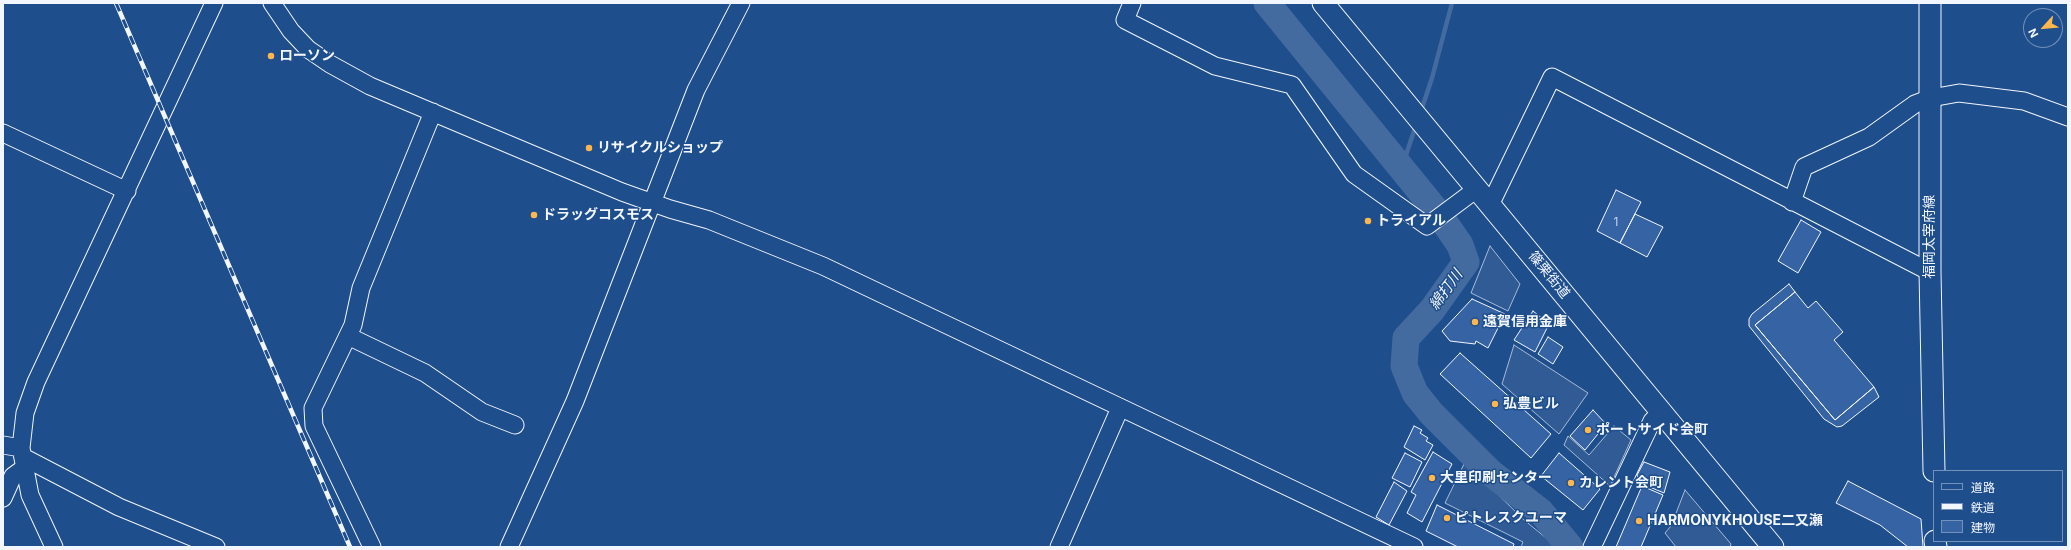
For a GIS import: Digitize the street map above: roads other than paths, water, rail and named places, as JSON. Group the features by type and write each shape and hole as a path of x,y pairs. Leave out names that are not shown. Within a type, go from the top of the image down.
{"main road":[{"name":"篠栗街道","path":"1323,3 1773,547"},
{"name":"福岡太宰府線","path":"1930,3 1930,272 1934,470"}],"street":[{"path":"54,547 30,495 23,458 25,413 36,382 214,3"},
{"path":"272,3 295,35 308,49 330,64 370,86 622,192 670,209 709,220 823,266 1414,547"},
{"path":"509,547 575,401 696,90 742,3"},
{"path":"1132,3 1125,20 1215,66 1292,85 1354,174 1427,226 1484,196 1552,77 1930,272"},
{"path":"1792,202 1804,167 1869,137 1915,104 1931,98 1959,93 2024,101 2068,118"},
{"path":"372,547 314,426 314,408 353,325 361,288 433,112"},
{"path":"3,132 127,191"},
{"path":"348,336 424,373 482,412 515,425"},
{"path":"1059,547 1120,408"},
{"path":"1592,547 1652,421 1661,412"},
{"path":"3,445 23,458 119,507 216,547"},
{"path":"3,498 23,458"}],"waterway":[{"name":"綿打川","path":"1267,3 1438,213 1460,245 1466,262 1432,310 1406,338 1404,366 1415,393 1431,413 1491,473 1541,512 1570,547"},
{"path":"1421,111 1432,78 1452,3"},
{"path":"1402,167 1416,125"}],"railway":[{"path":"116,3 350,547"}],"place":[{"name":"ローソン","path":"271,56"},
{"name":"リサイクルショップ","path":"589,148"},
{"name":"ドラッグコスモス","path":"534,215"},
{"name":"トライアル","path":"1368,221"},
{"name":"遠賀信用金庫","path":"1475,322"},
{"name":"弘豊ビル","path":"1495,404"},
{"name":"ポートサイド会町","path":"1588,430"},
{"name":"大里印刷センター","path":"1432,478"},
{"name":"カレント会町","path":"1571,483"},
{"name":"ピトレスクユーマ","path":"1447,518"},
{"name":"HARMONYKHOUSE二又瀬","path":"1639,521"}]}
